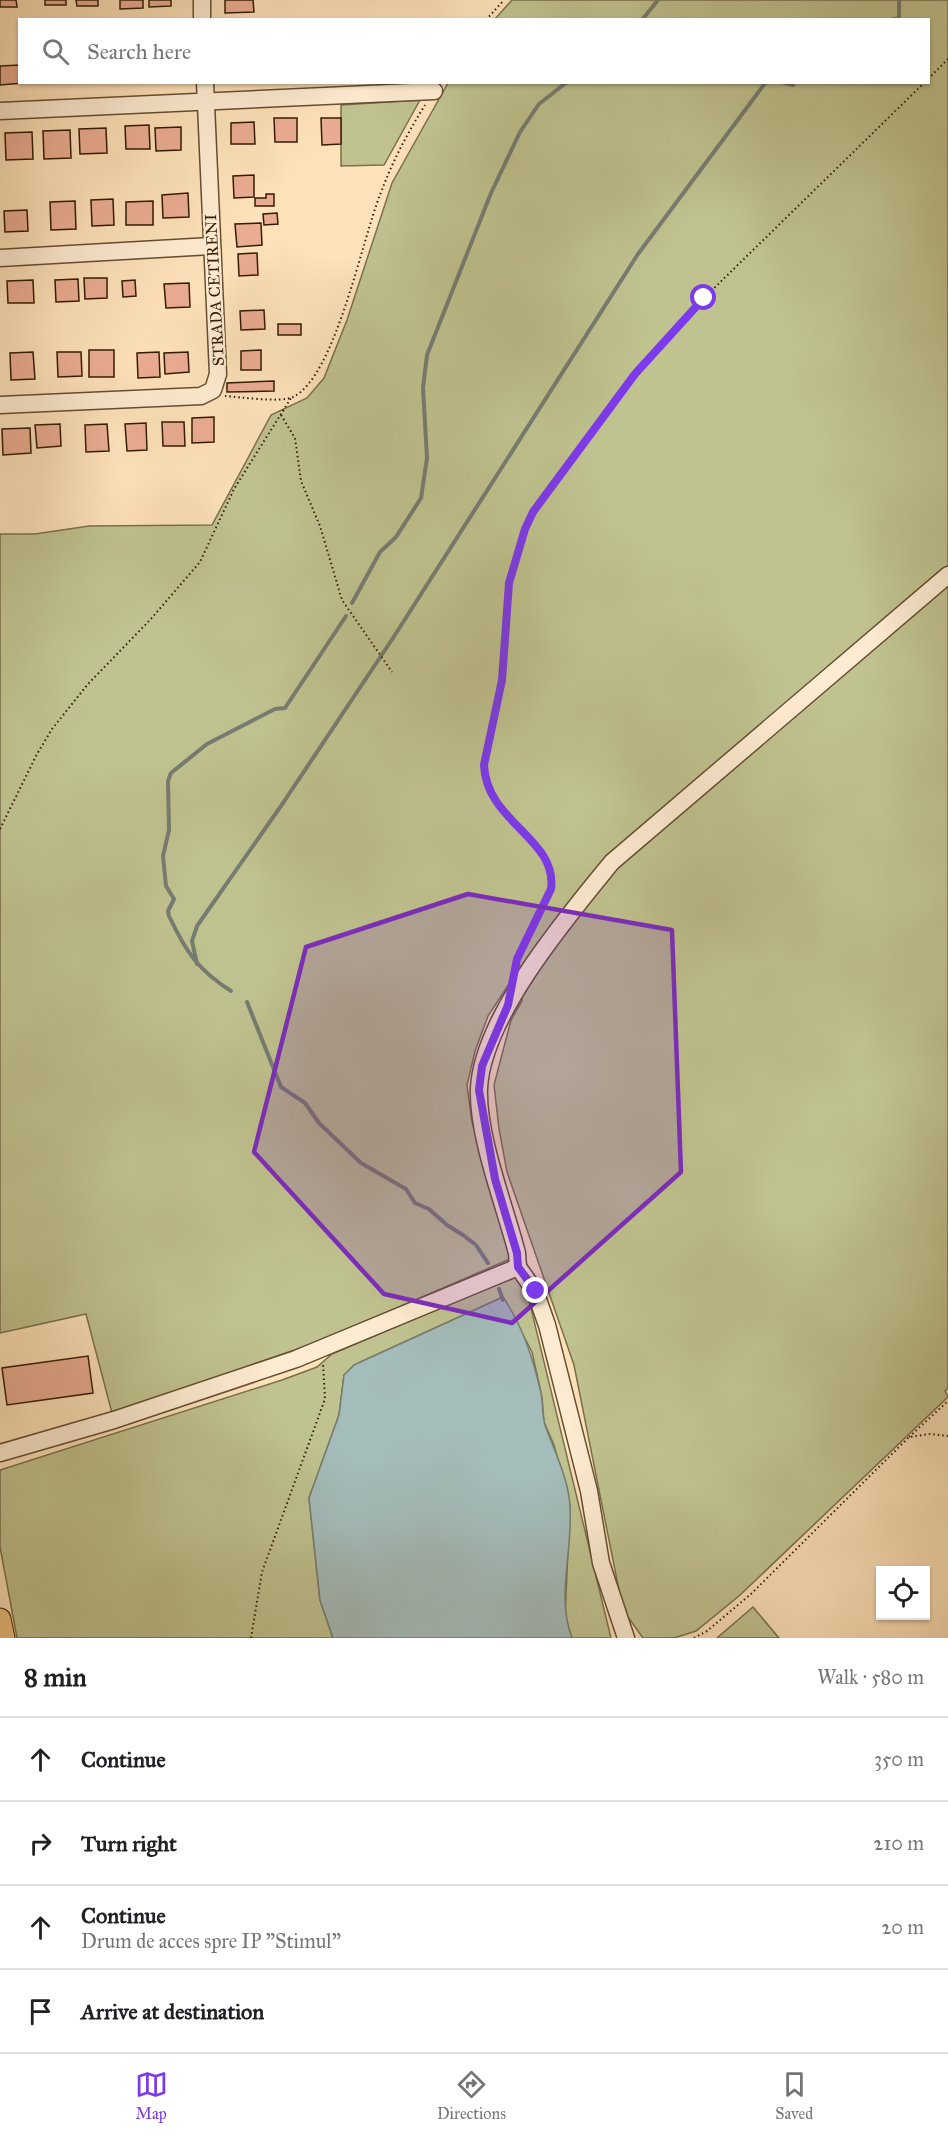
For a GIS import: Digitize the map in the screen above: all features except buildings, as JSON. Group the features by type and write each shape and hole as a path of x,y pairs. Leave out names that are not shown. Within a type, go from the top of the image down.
{"main road":[{"path":"0,1619 4,1638"}],"street":[{"path":"202,0 202,18"},
{"name":"STRADA CETIRENI","path":"205,84 218,374 211,392"},
{"path":"0,111 434,91"},
{"path":"0,258 211,246"},
{"path":"0,405 201,396 211,392"},
{"path":"626,1638 601,1563 590,1491 547,1325 536,1291 518,1267 517,1253 486,1137 479,1090 482,1066 508,1005 571,912 612,862 948,575"},
{"path":"0,1453 125,1417 323,1348 518,1267"}],"path":[{"path":"488,18 504,0"},
{"path":"930,77 948,59"},
{"path":"515,967 551,889 553,878 550,864 507,818 485,782 484,765 506,649 509,583 525,529 533,512 635,374 704,298 923,84"},
{"path":"0,829 52,729 88,684 150,620 200,562 234,489 291,398 312,383 328,353 386,177 398,148 434,91"},
{"path":"211,392 224,396 291,398"},
{"path":"281,415 295,438 301,481 320,526 342,600 392,672"},
{"path":"251,1638 262,1572 325,1399 323,1348"},
{"path":"694,1638 707,1631 751,1594 948,1401"},
{"path":"909,1437 930,1434 948,1436"}],"highlighted area":[{"path":"468,894 672,930 681,1172 512,1323 384,1294 254,1152 306,947"}],"green space":[{"path":"512,0 948,0 948,1388 945,1391 948,1397 739,1596 696,1631 674,1638 643,1638 623,1610 574,1365 507,1172 494,1085 511,1020 522,1001 520,967 488,1016 475,1051 467,1085 472,1122 510,1259 318,1342 112,1413 86,1314 0,1333 0,534 35,534 89,526 212,525 271,415 307,398 324,378 347,320 392,183 447,84 930,84 930,18 496,18"},
{"path":"420,100 384,165 341,166 341,105"},
{"path":"518,1275 529,1300 611,1638 572,1638 565,1618 570,1505 554,1445 544,1422 542,1397 532,1352 503,1297 354,1365 344,1375 339,1415 309,1498 320,1600 333,1638 17,1638 0,1547 0,1470 317,1367 332,1354"},
{"path":"753,1607 779,1638 717,1638"}],"water":[{"path":"503,1297 522,1331 531,1355 541,1393 545,1425 567,1486 570,1524 565,1606 572,1638 333,1638 320,1600 309,1498 339,1415 344,1375 354,1365"}],"waterway":[{"path":"644,18 658,0"},
{"path":"899,0 899,18"},
{"path":"352,603 380,552 396,537 421,498 427,458 423,388 427,355 491,193 520,132 539,104 564,84"},
{"path":"197,964 192,941 197,926 283,803 393,638 638,254 765,84"},
{"path":"789,84 794,84"},
{"path":"231,991 201,968 181,940 169,916 168,911 174,899 166,886 163,856 169,830 168,781 171,773 207,744 275,709 285,708 346,616"},
{"path":"247,1002 281,1087 305,1103 319,1123 361,1163 406,1189 415,1203 429,1209 476,1245 488,1263"},
{"path":"499,1289 503,1300"}],"route":[{"path":"536,1291 518,1267 517,1253 495,1179 479,1090 482,1066 508,1005 517,959 551,889 553,878 550,864 536,846 507,818 485,782 484,765 502,680 506,649 509,583 517,552 533,512 635,374 704,298"}]}
